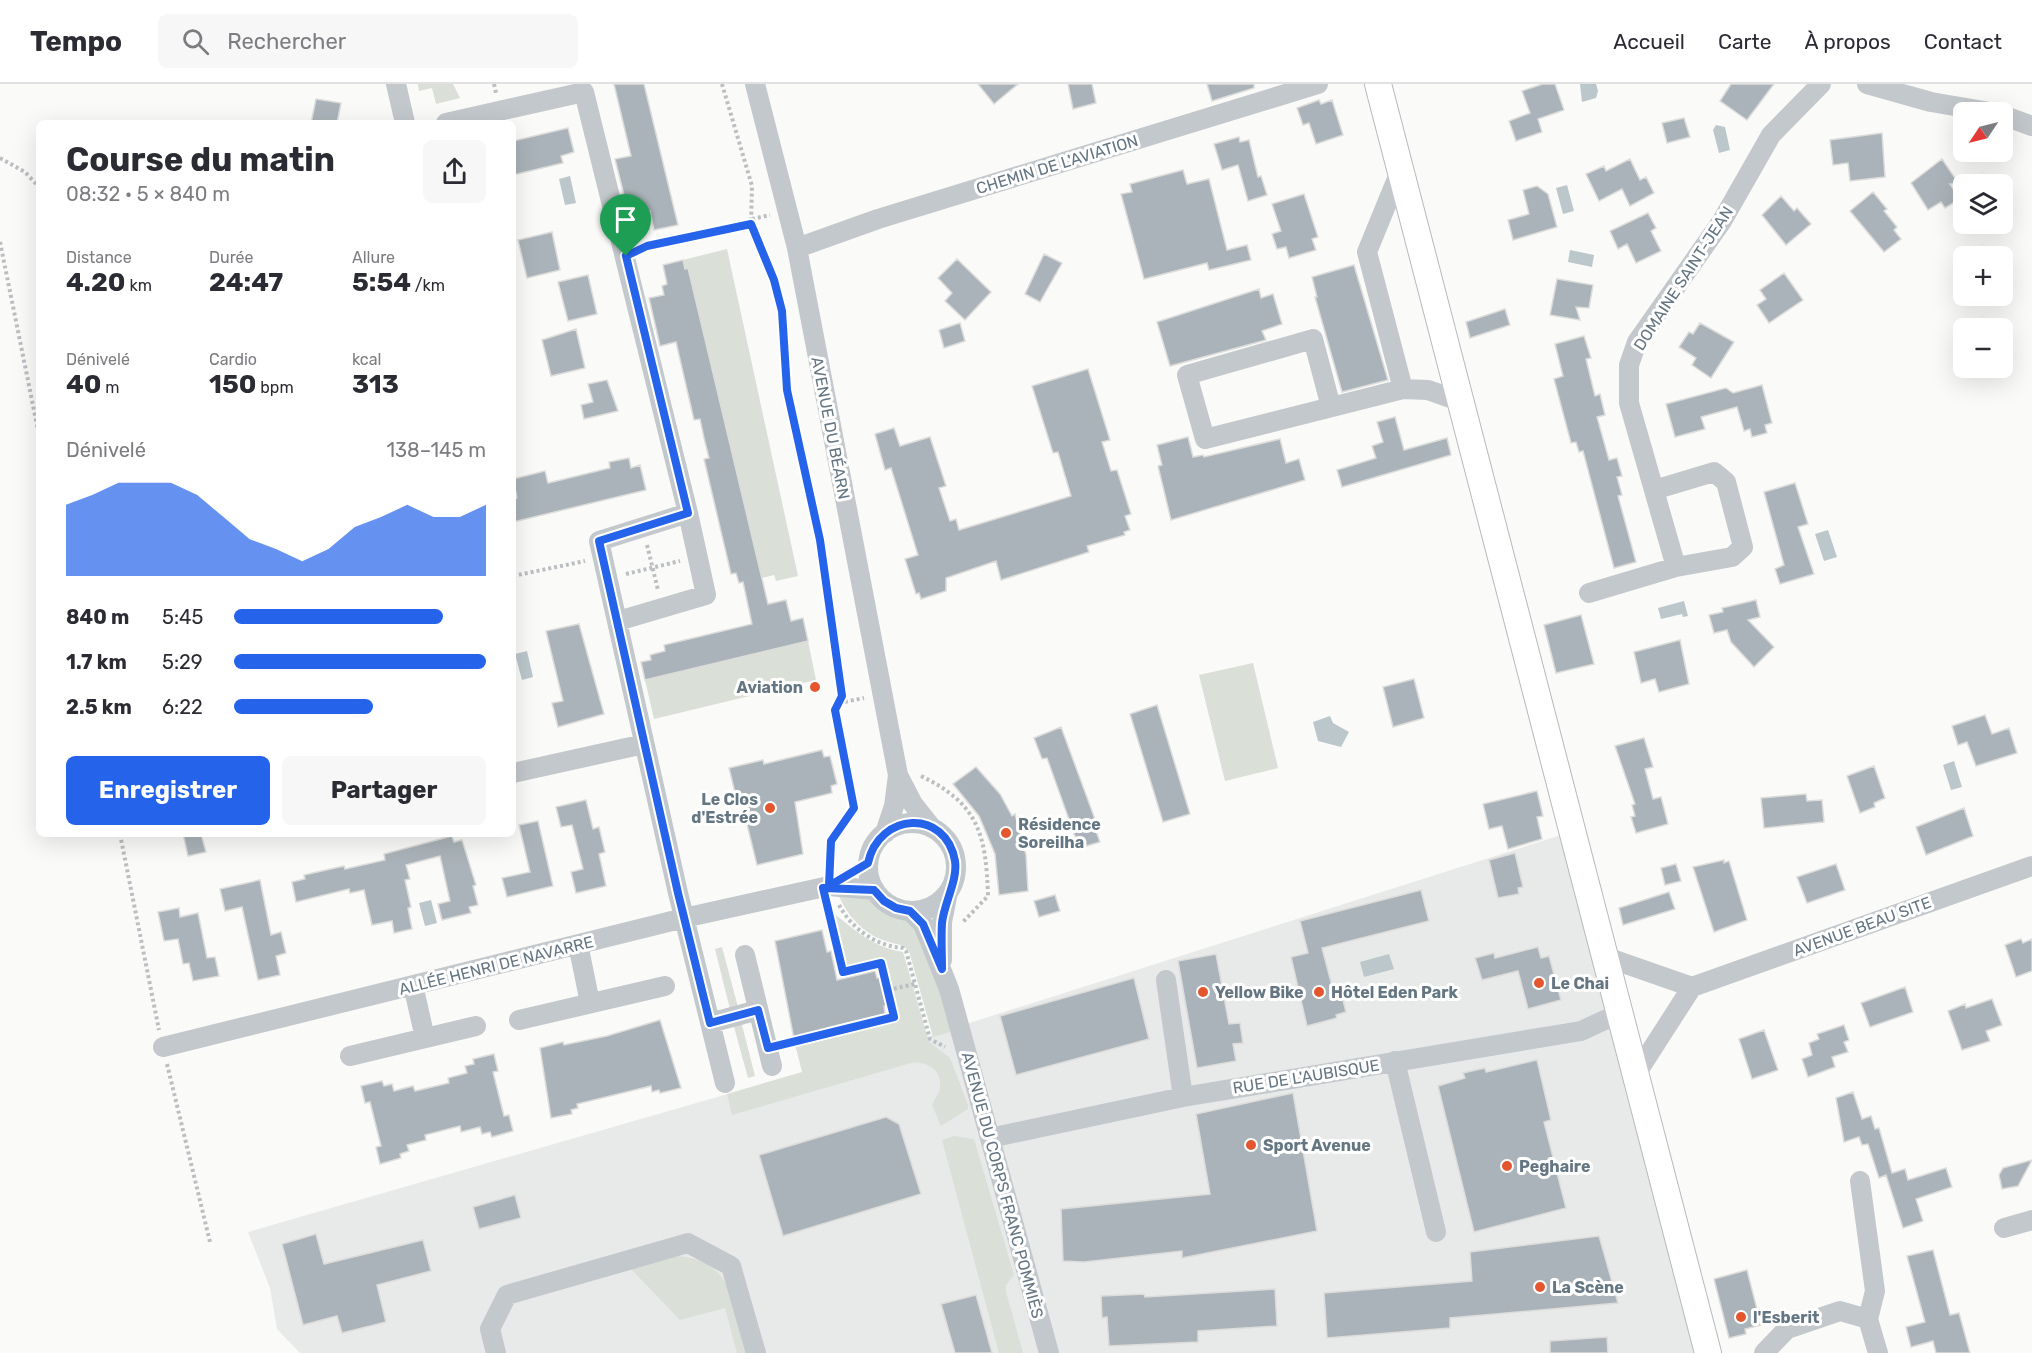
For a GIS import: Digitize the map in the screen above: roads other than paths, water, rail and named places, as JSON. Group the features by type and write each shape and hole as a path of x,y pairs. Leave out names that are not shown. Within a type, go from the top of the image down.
{"main road":[{"path":"1378,84 1708,1353"}],"street":[{"path":"396,84 404,120"},
{"name":"AVENUE DU BÉARN","path":"755,84 797,248 898,775 913,804 933,828"},
{"name":"CHEMIN DE L'AVIATION","path":"797,248 878,219 1318,84"},
{"name":"DOMAINE SAINT-JEAN","path":"1676,567 1629,403 1629,365 1637,342 1722,222 1771,135 1821,84"},
{"path":"1868,84 1931,102 1953,106"},
{"path":"458,120 583,88 626,256 706,595 618,621"},
{"path":"2013,119 2032,126"},
{"path":"1401,169 1366,252 1403,388"},
{"path":"1331,407 1313,339 1187,375 1205,439 1331,407 1403,388 1428,390 1462,402"},
{"path":"1589,593 1676,567 1732,557 1743,546 1726,482 1714,472 1654,490"},
{"path":"688,513 599,541 684,918 725,1083"},
{"path":"516,772 644,744"},
{"name":"AVENUE DU BÉARN","path":"885,832 894,806 898,775"},
{"path":"942,969 942,922 956,864 952,849 944,837 933,828 918,823 903,823 885,832 871,849 868,863 869,877 874,890 884,901 896,908 910,911 923,910 938,903 948,892"},
{"name":"ALLÉE HENRI DE NAVARRE","path":"826,887 868,863"},
{"name":"AVENUE BEAU SITE","path":"1692,987 2032,866"},
{"name":"ALLÉE HENRI DE NAVARRE","path":"163,1047 684,918 826,887 874,890"},
{"path":"910,911 923,924 942,969"},
{"path":"578,944 590,1003"},
{"path":"745,955 770,1057"},
{"path":"1606,957 1692,987 1636,1074"},
{"name":"AVENUE DU CORPS FRANC POMMIÈS","path":"942,969 1049,1353"},
{"path":"1166,980 1183,1097"},
{"path":"413,985 425,1038"},
{"path":"519,1020 665,986"},
{"path":"710,1023 758,1010"},
{"name":"RUE DE L'AUBISQUE","path":"990,1138 1183,1097 1581,1031 1620,1013"},
{"path":"350,1056 476,1026"},
{"path":"1395,1061 1436,1232"},
{"path":"1860,1181 1875,1291 1868,1319 1878,1353"},
{"path":"2004,1227 2032,1220"},
{"path":"496,1353 490,1329 507,1295 688,1243 731,1266 756,1353"},
{"path":"1764,1353 1787,1329 1840,1311 1868,1319"}],"place":[{"name":"Aviation","path":"815,687"},
{"name":"Le Clos d'Estrée","path":"770,808"},
{"name":"Résidence Soreilha","path":"1006,833"},
{"name":"Le Chai","path":"1539,983"},
{"name":"Yellow Bike","path":"1203,992"},
{"name":"Hôtel Eden Park","path":"1319,992"},
{"name":"Sport Avenue","path":"1251,1145"},
{"name":"Peghaire","path":"1507,1166"},
{"name":"La Scène","path":"1540,1287"},
{"name":"l'Esberit","path":"1741,1317"}]}
